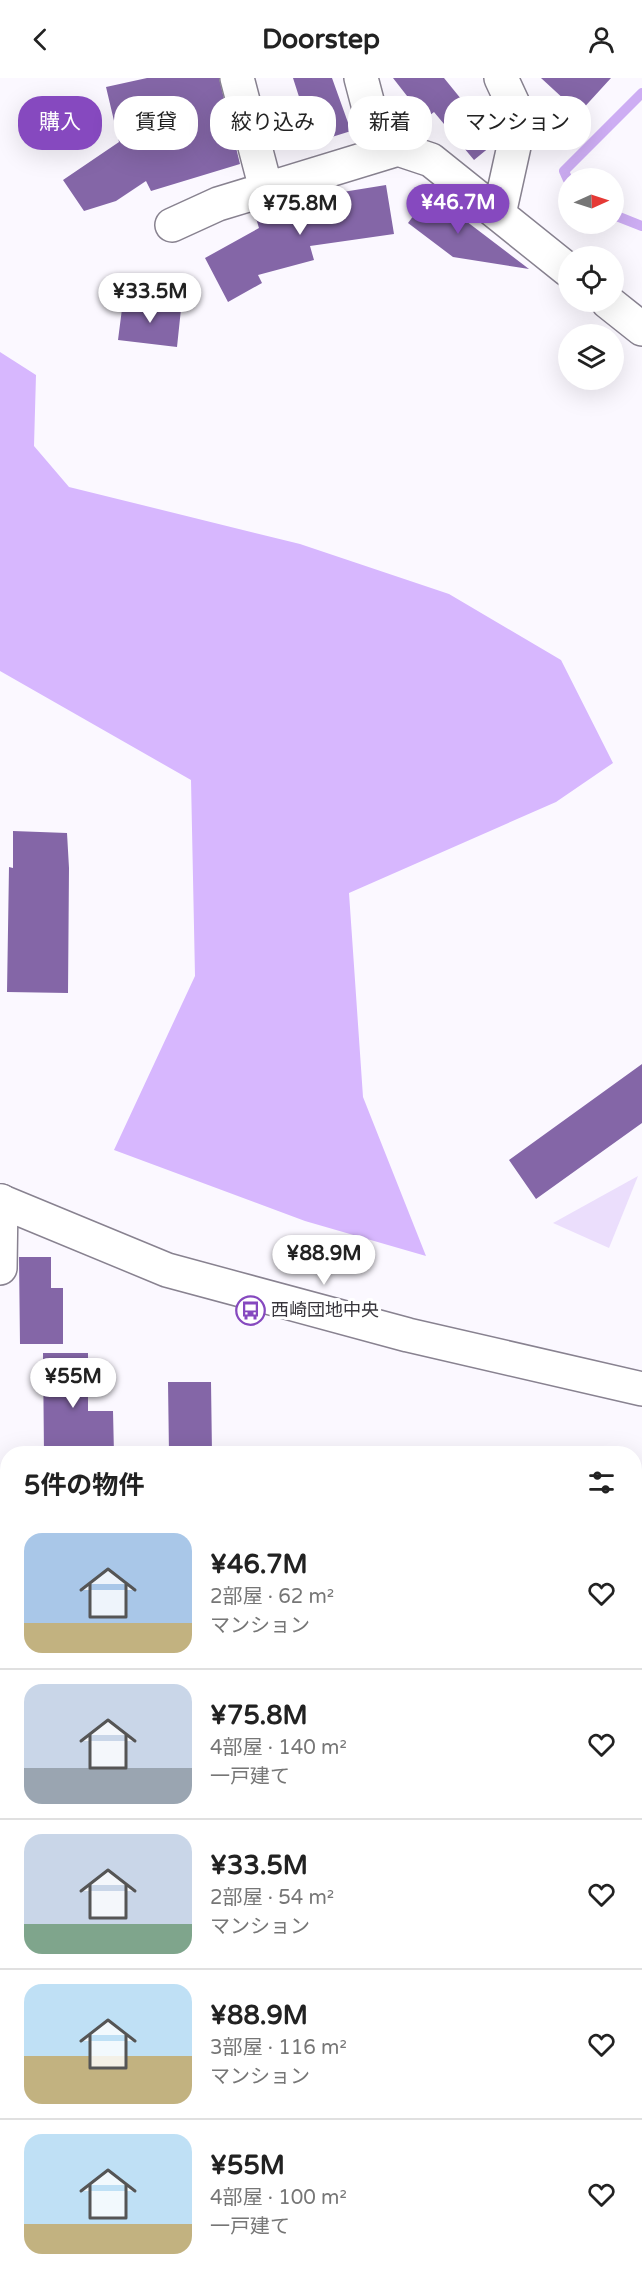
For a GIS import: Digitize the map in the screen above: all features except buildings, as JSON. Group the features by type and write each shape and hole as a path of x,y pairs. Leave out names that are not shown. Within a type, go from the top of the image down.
{"street":[{"path":"237,78 266,189"},
{"path":"361,78 381,154"},
{"path":"499,214 520,119 501,78"},
{"path":"172,225 218,204 398,149 431,159 558,262"},
{"path":"621,312 642,329"},
{"path":"0,1268 0,1201 167,1270 408,1335 642,1389"}],"shaded area":[{"path":"0,352 36,375 34,446 69,487 300,544 449,594 561,660 613,763 556,802 349,893 363,1097 426,1256 305,1221 114,1150 195,976 191,780 0,671"},
{"path":"638,1176 609,1248 553,1223"}],"waterway":[{"path":"567,168 642,93"},
{"path":"624,219 642,226"}],"place":[{"name":"西崎団地中央","path":"250,1310"}]}
